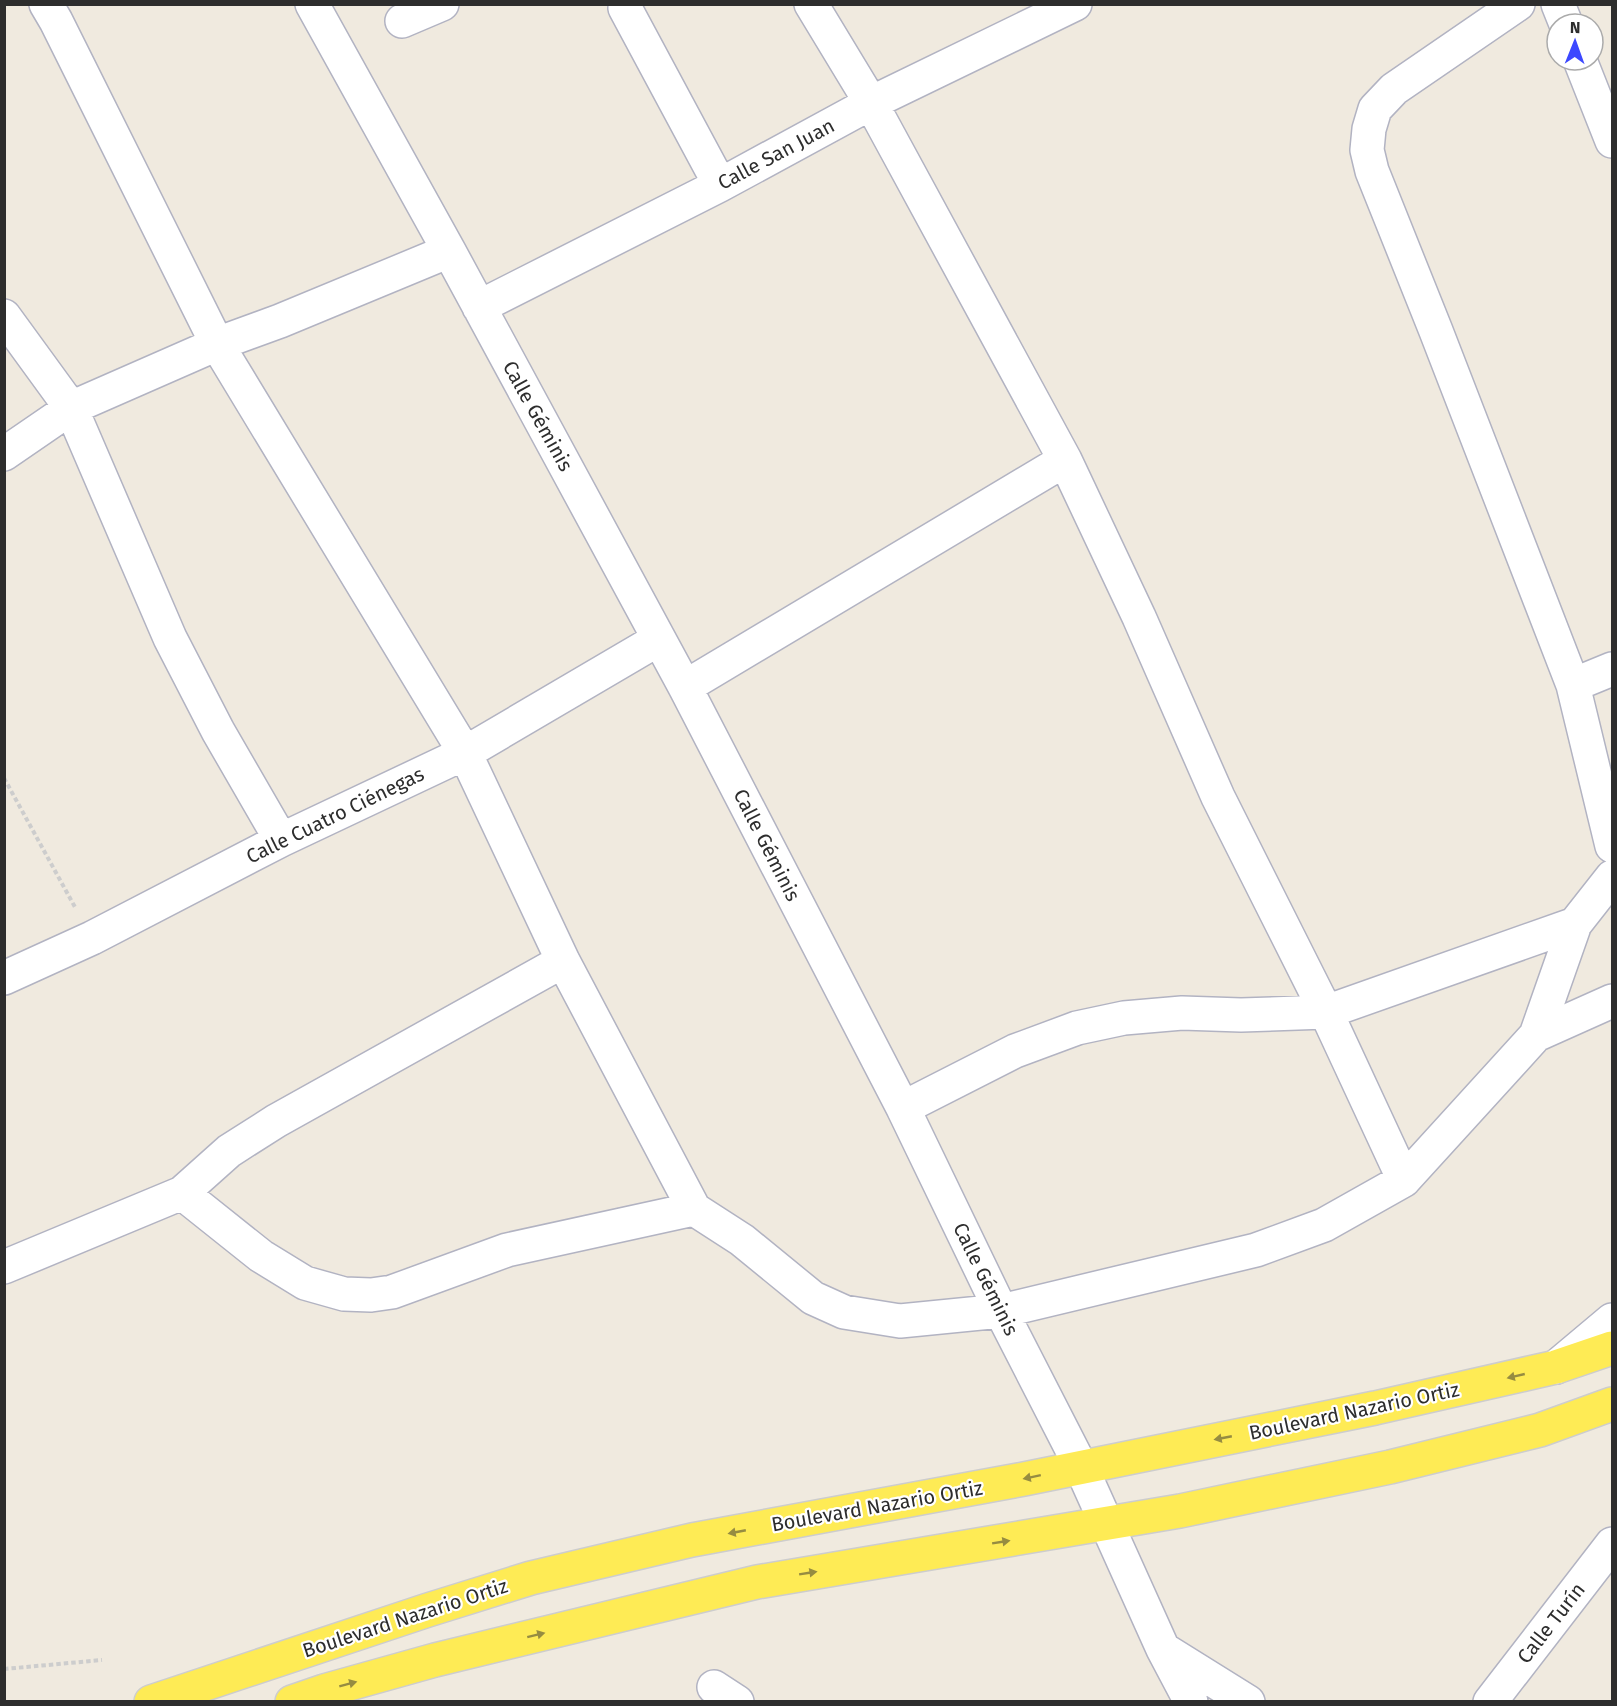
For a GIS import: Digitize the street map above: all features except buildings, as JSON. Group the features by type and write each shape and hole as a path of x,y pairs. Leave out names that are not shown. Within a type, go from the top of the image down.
{"main road":[{"name":"Boulevard Nazario Ortiz","path":"151,1701 531,1578 692,1540 1081,1467 1375,1408 1556,1367 1612,1348"},
{"path":"292,1701 435,1660 757,1582 1180,1511 1390,1467 1540,1430 1612,1404"}],"street":[{"path":"46,4 217,344 465,753 563,961 694,1209 742,1240 813,1298 844,1311 900,1321 1001,1311 1256,1250 1324,1225 1404,1180 1536,1035 1575,924 1612,877"},
{"name":"Calle Géminis","path":"312,4 449,251 685,687 903,1108 1001,1311 1081,1467 1163,1649 1191,1701"},
{"path":"402,21 442,4"},
{"path":"811,4 871,102 1065,460 1139,617 1218,797 1326,1012 1404,1180"},
{"name":"Calle San Juan","path":"479,307 720,185 871,102 1075,4"},
{"path":"1518,4 1394,89 1375,109 1369,129 1367,150 1372,171 1437,331 1573,685 1612,846"},
{"path":"625,8 720,185"},
{"path":"1585,72 1612,141"},
{"path":"4,454 71,408 217,344 280,321 449,251"},
{"path":"4,316 71,408 170,638 218,731 281,840"},
{"path":"685,687 1065,460"},
{"name":"Calle Cuatro Ciénegas","path":"4,978 92,938 281,840 465,753 659,639"},
{"path":"1573,685 1612,669"},
{"path":"903,1108 1015,1051 1077,1028 1124,1018 1182,1013 1241,1015 1326,1012 1575,924"},
{"path":"4,1267 182,1193 229,1151 276,1121 563,961"},
{"path":"1536,1035 1612,1001"},
{"path":"182,1193 261,1256 305,1283 344,1294 371,1295 392,1293 507,1250 694,1209"},
{"path":"1556,1367 1612,1320"},
{"name":"Calle Turín","path":"1490,1701 1612,1544"},
{"path":"1163,1649 1248,1701"}],"path":[{"path":"4,777 92,938"},
{"path":"4,1669 102,1660"}]}
